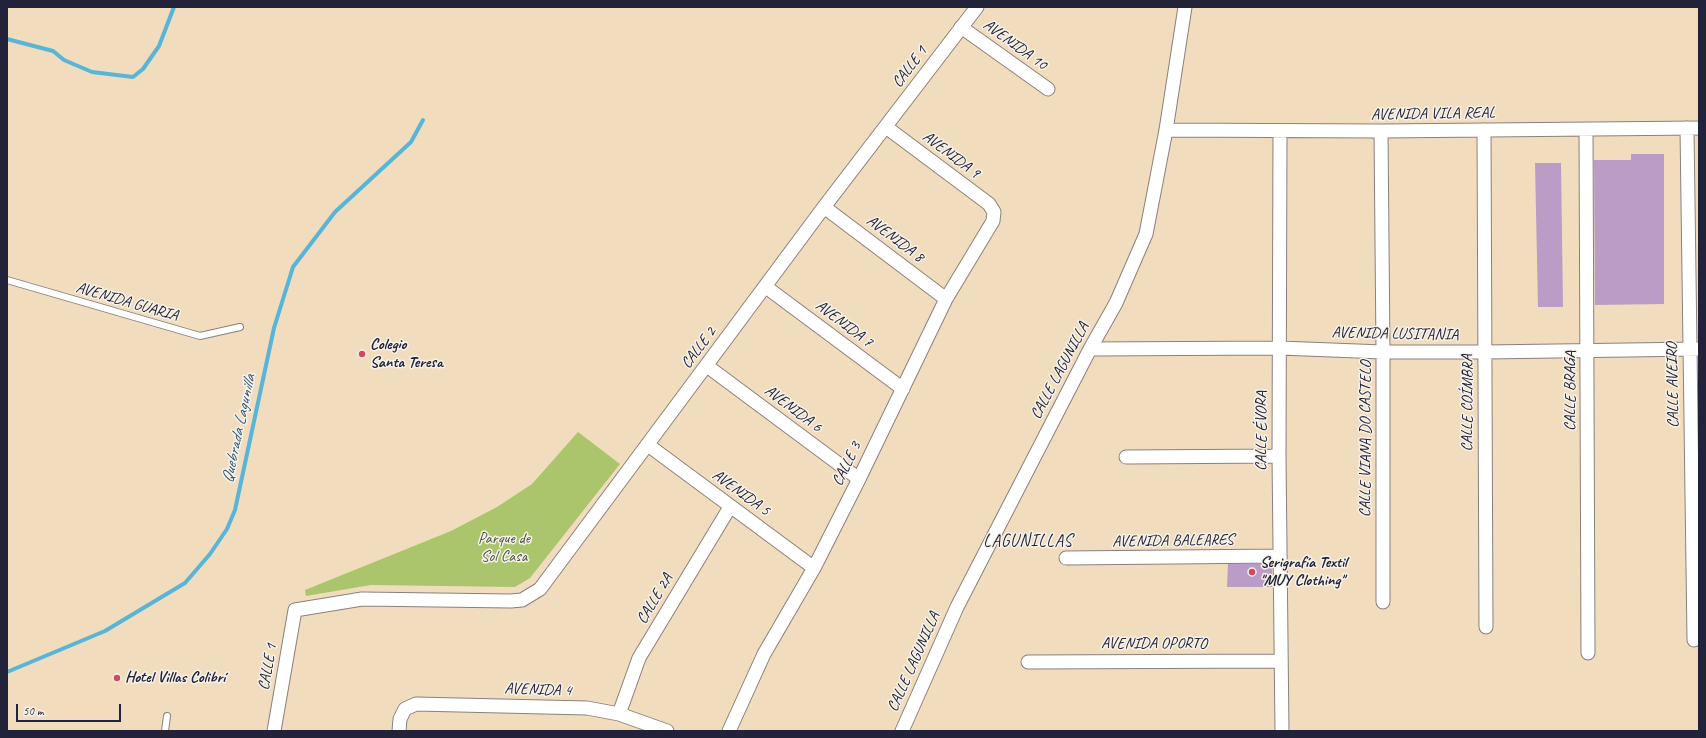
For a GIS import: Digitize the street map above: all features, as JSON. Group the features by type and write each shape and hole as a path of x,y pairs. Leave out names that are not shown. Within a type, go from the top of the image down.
{"street":[{"name":"CALLE 1","path":"886,127 977,7"},
{"name":"CALLE LAGUNILLA","path":"903,731 957,607 1090,349 1116,303 1146,234 1166,130 1185,7"},
{"name":"AVENIDA 10","path":"961,27 1048,90"},
{"name":"CALLE 2","path":"295,610 362,599 511,601 522,600 540,589 824,207 886,127"},
{"name":"AVENIDA 9","path":"886,127 989,204 994,212"},
{"name":"AVENIDA VILA REAL","path":"1166,130 1280,132 1693,128"},
{"name":"CALLE AVEIRO","path":"1693,128 1694,640"},
{"name":"CALLE BRAGA","path":"1586,129 1588,653"},
{"name":"CALLE COÍMBRA","path":"1484,130 1486,627"},
{"name":"CALLE VIANA DO CASTELO","path":"1381,131 1384,352 1383,602"},
{"name":"CALLE ÉVORA","path":"1280,132 1279,456 1282,731"},
{"name":"AVENIDA 8","path":"824,207 946,299"},
{"name":"CALLE 3","path":"729,731 764,654 814,568 946,299 993,222 994,212"},
{"name":"AVENIDA 7","path":"766,287 903,388"},
{"name":"AVENIDA LUSITANIA","path":"1090,349 1280,348 1384,352 1588,352 1694,349"},
{"name":"AVENIDA 6","path":"707,366 859,479"},
{"name":"AVENIDA 5","path":"648,445 814,568"},
{"path":"1126,457 1279,456"},
{"name":"CALLE 2A","path":"619,714 639,658 730,507"},
{"name":"AVENIDA BALEARES","path":"1066,558 1280,556"},
{"name":"CALLE 1","path":"274,731 295,610"},
{"name":"AVENIDA OPORTO","path":"1028,662 1281,661"},
{"name":"AVENIDA 4","path":"399,731 400,718 405,708 416,704 587,708 619,714 668,731"}],"lane":[{"name":"AVENIDA GUARIA","path":"7,281 200,336 240,327"},
{"path":"165,731 167,716"}],"green space":[{"name":"Parque de Sol Casa","path":"578,432 620,464 530,578 515,587 371,585 306,596 305,590 451,531 497,507 532,484"}],"building":[{"path":"1631,154 1664,154 1664,304 1595,305 1594,160 1631,160"},
{"path":"1535,163 1561,163 1563,307 1538,307"},
{"name":"Serigrafía Textil \"MUY Clothing\"","path":"1228,564 1272,564 1272,587 1227,587"}],"waterway":[{"path":"7,39 53,51 64,60 92,72 133,77 143,69 159,46 174,7"},
{"name":"Quebrada Lagunilla","path":"7,672 105,631 185,583 210,554 227,529 235,510 274,328 293,267 335,212 411,142 423,120"}],"place":[{"name":"Colegio Santa Teresa","path":"362,354"},
{"name":"Serigrafía Textil \"MUY Clothing\"","path":"1252,572"},
{"name":"Hotel Villas Colibrí","path":"117,678"}],"district":[{"name":"LAGUNILLAS","path":"1028,542"}]}
